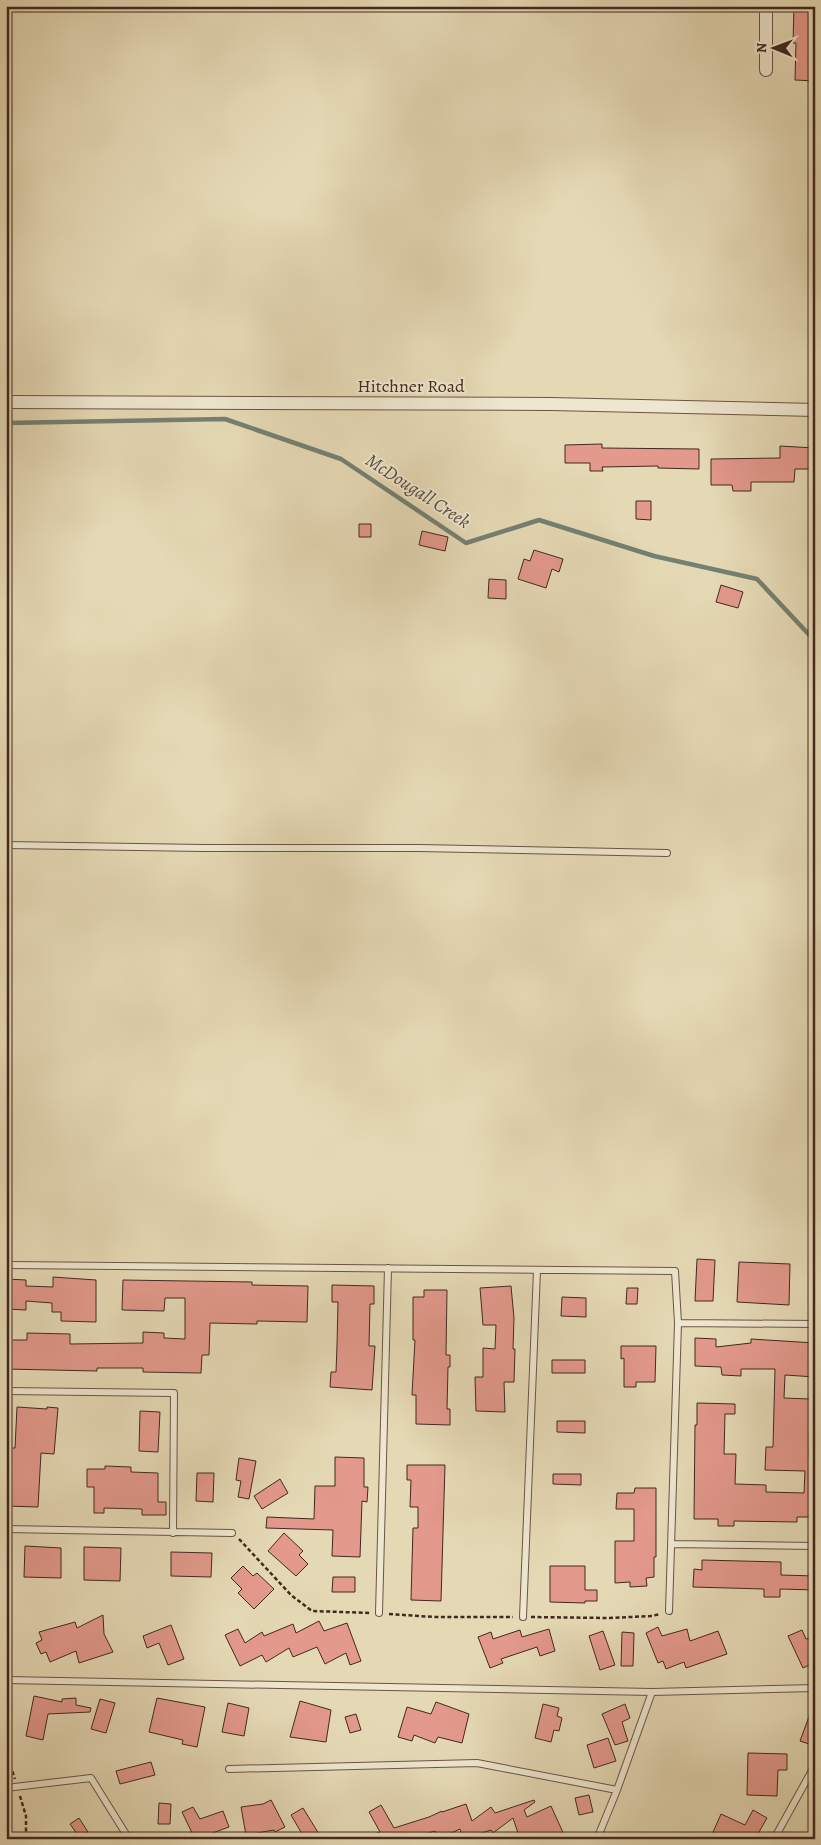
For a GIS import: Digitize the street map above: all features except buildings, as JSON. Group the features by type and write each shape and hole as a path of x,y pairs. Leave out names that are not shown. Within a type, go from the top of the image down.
{"street":[{"path":"766,6 766,70"},
{"name":"Hitchner Road","path":"6,402 541,404 815,410"}],"lane":[{"path":"6,845 203,848 419,848 667,853"},
{"path":"6,1265 675,1271 678,1323 669,1611"},
{"path":"379,1613 388,1268"},
{"path":"523,1617 537,1270"},
{"path":"678,1323 815,1324"},
{"path":"6,1390 174,1393 173,1533"},
{"path":"6,1529 232,1533"},
{"path":"671,1544 815,1546"},
{"path":"6,1680 105,1680 652,1692 815,1688"},
{"path":"597,1839 617,1790 652,1692"},
{"path":"229,1769 477,1763 617,1790"},
{"path":"774,1839 815,1765"},
{"path":"6,1788 90,1778 129,1839"}],"path":[{"path":"232,1533 291,1595 312,1611 434,1617 609,1618 652,1616 669,1611"}],"waterway":[{"name":"McDougall Creek","path":"6,423 225,419 341,459 466,543 539,520 654,556 757,579 815,641"}]}
